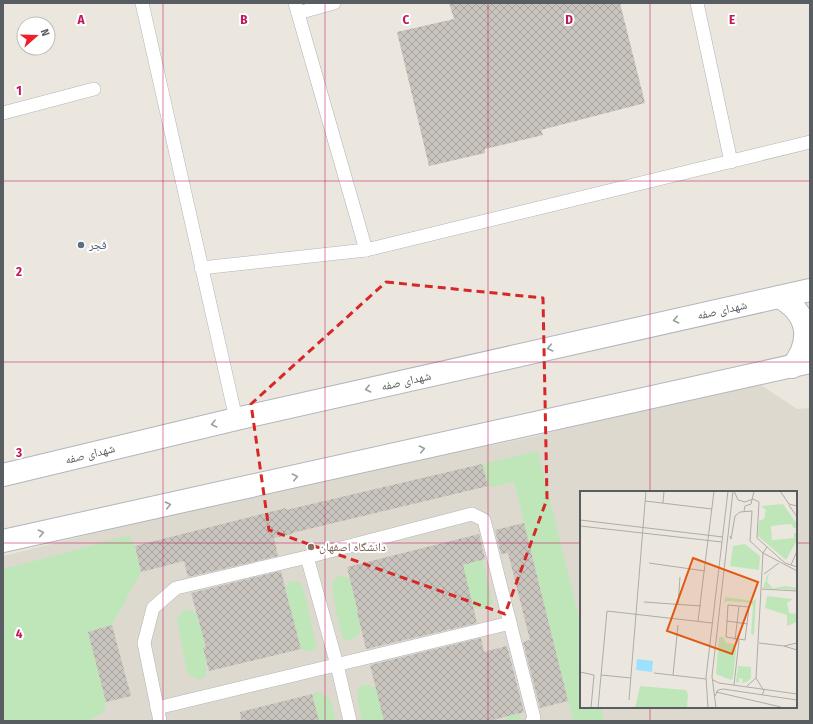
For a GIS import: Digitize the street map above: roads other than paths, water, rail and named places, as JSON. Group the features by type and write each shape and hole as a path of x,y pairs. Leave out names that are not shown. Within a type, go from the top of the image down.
{"main road":[{"name":"شهدای صفه","path":"3,475 236,419 810,290"},
{"path":"3,541 801,365 799,359 804,350 806,339 802,318 789,302 779,297"}],"lane":[{"path":"142,3 236,419"},
{"path":"334,3 296,8 366,250"},
{"path":"697,3 731,162"},
{"path":"3,113 94,89"},
{"path":"201,268 366,250 810,142"},
{"path":"160,721 144,643 153,608 176,588 472,514 484,520 534,718 532,721"},
{"path":"307,556 337,665 350,721"},
{"path":"157,708 510,623"}],"place":[{"name":"فجر","path":"81,245"},
{"name":"دانشگاه اصفهان","path":"311,547"}]}
